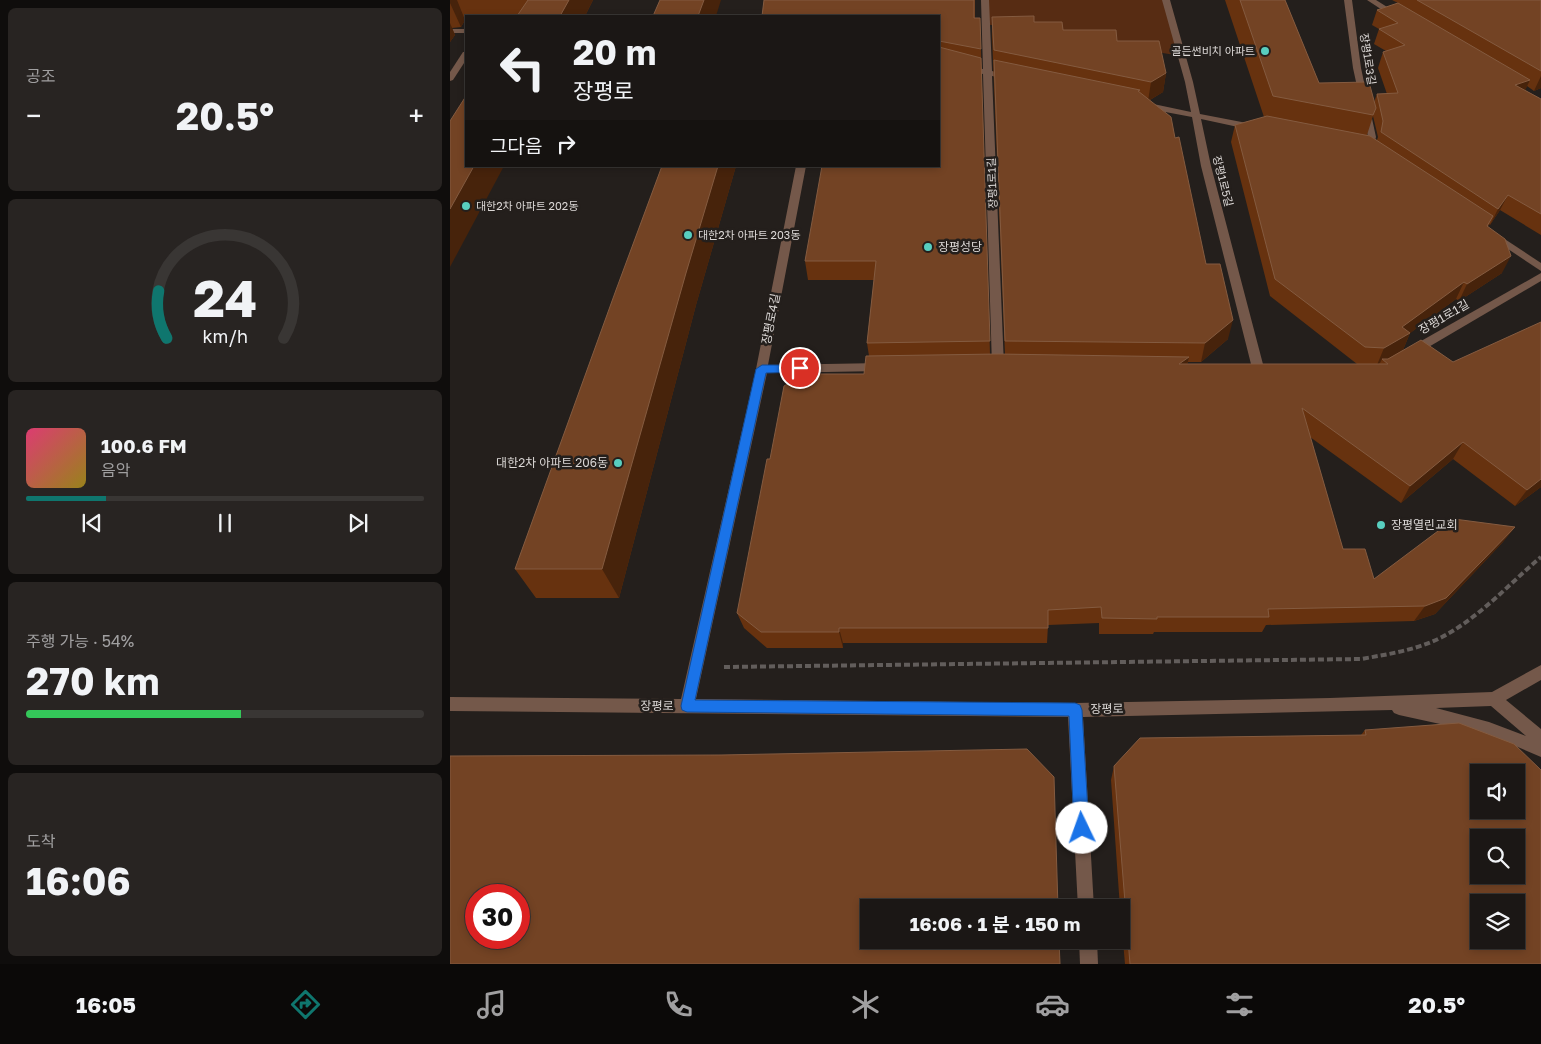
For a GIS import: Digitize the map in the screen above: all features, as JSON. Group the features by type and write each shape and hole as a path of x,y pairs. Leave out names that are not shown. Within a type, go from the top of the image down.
{"street":[{"name":"장평1로1길","path":"985,0 998,366"},
{"name":"장평1로5길","path":"1166,0 1189,82 1206,166 1258,368"},
{"name":"장평1로3길","path":"1348,0 1357,68 1372,137 1367,150"},
{"path":"1371,0 1410,24"},
{"path":"450,31 465,31"},
{"path":"450,78 465,56"},
{"path":"940,63 1022,80"},
{"path":"1131,102 1262,128"},
{"name":"장평로4길","path":"687,706 762,369 801,167"},
{"path":"1486,229 1541,268"},
{"name":"장평1로1길","path":"1405,356 1541,276"},
{"path":"762,369 896,367"},
{"name":"장평로","path":"450,704 1075,710 1377,703 1494,698 1540,675"},
{"path":"1494,698 1541,739"},
{"path":"1377,703 1459,719 1514,737 1541,750"},
{"path":"1075,710 1086,899"},
{"path":"1088,949 1089,964"}],"path":[{"path":"696,667 1361,659 1418,647 1452,631 1541,557"}],"shaded area":[{"path":"985,0 1166,0 1181,56 985,24"}],"building":[{"path":"528,0 569,0 561,15 518,15"},
{"path":"660,0 704,0 698,15 653,15"},
{"path":"764,0 974,0 974,18 980,18 981,49 940,41 940,15 762,15"},
{"path":"1240,0 1285,0 1319,83 1369,82 1376,108 1373,115 1273,96"},
{"path":"1417,0 1541,0 1541,71"},
{"path":"1398,3 1530,80 1515,85 1541,99 1541,214 1508,195 1498,209 1381,132 1383,121 1377,94 1398,93 1383,52 1405,45 1379,29 1398,23 1377,10"},
{"path":"1034,16 1034,22 1062,22 1063,30 1116,30 1117,41 1159,41 1166,73 1151,82 994,50 992,17"},
{"path":"940,47 981,58 990,341 867,343 876,261 805,261 822,167 940,167"},
{"path":"994,60 1140,90 1138,91 1171,117 1175,138 1179,137 1206,264 1220,264 1233,320 1205,343 1005,341"},
{"path":"465,98 465,167 473,167 450,209 450,121"},
{"path":"1267,116 1370,136 1493,216 1487,226 1505,239 1511,256 1467,284 1464,282 1402,327 1410,333 1384,348 1365,347 1275,279 1235,125"},
{"path":"662,167 718,167 602,569 515,569"},
{"path":"1541,322 1541,479 1527,490 1463,442 1410,486 1302,408 1343,549 1365,549 1374,579 1454,519 1515,527 1446,598 1425,606 1268,609 1269,617 1157,617 1157,619 1102,618 1101,607 1048,610 1048,628 839,628 839,632 761,632 737,613 767,459 770,459 784,386 805,374 864,374 866,356 998,354 1189,357 1179,364 1388,364 1382,359 1388,359 1421,340 1453,362"},
{"path":"1459,723 1514,744 1541,770 1541,964 1130,964 1130,899 1125,899 1114,766 1140,738 1366,735 1365,730"},
{"path":"1027,749 1054,777 1058,899 860,899 860,949 1059,949 1060,964 450,964 450,756 721,755"}],"place":[{"name":"골든썬비치 아파트","path":"1265,51"},
{"name":"대한2차 아파트 202동","path":"466,206"},
{"name":"대한2차 아파트 203동","path":"688,235"},
{"name":"장평성당","path":"928,247"},
{"name":"대한2차 아파트 206동","path":"618,463"},
{"name":"장평열린교회","path":"1381,525"}],"route":[{"path":"800,368 762,369 687,706 1075,710 1082,828"}]}
